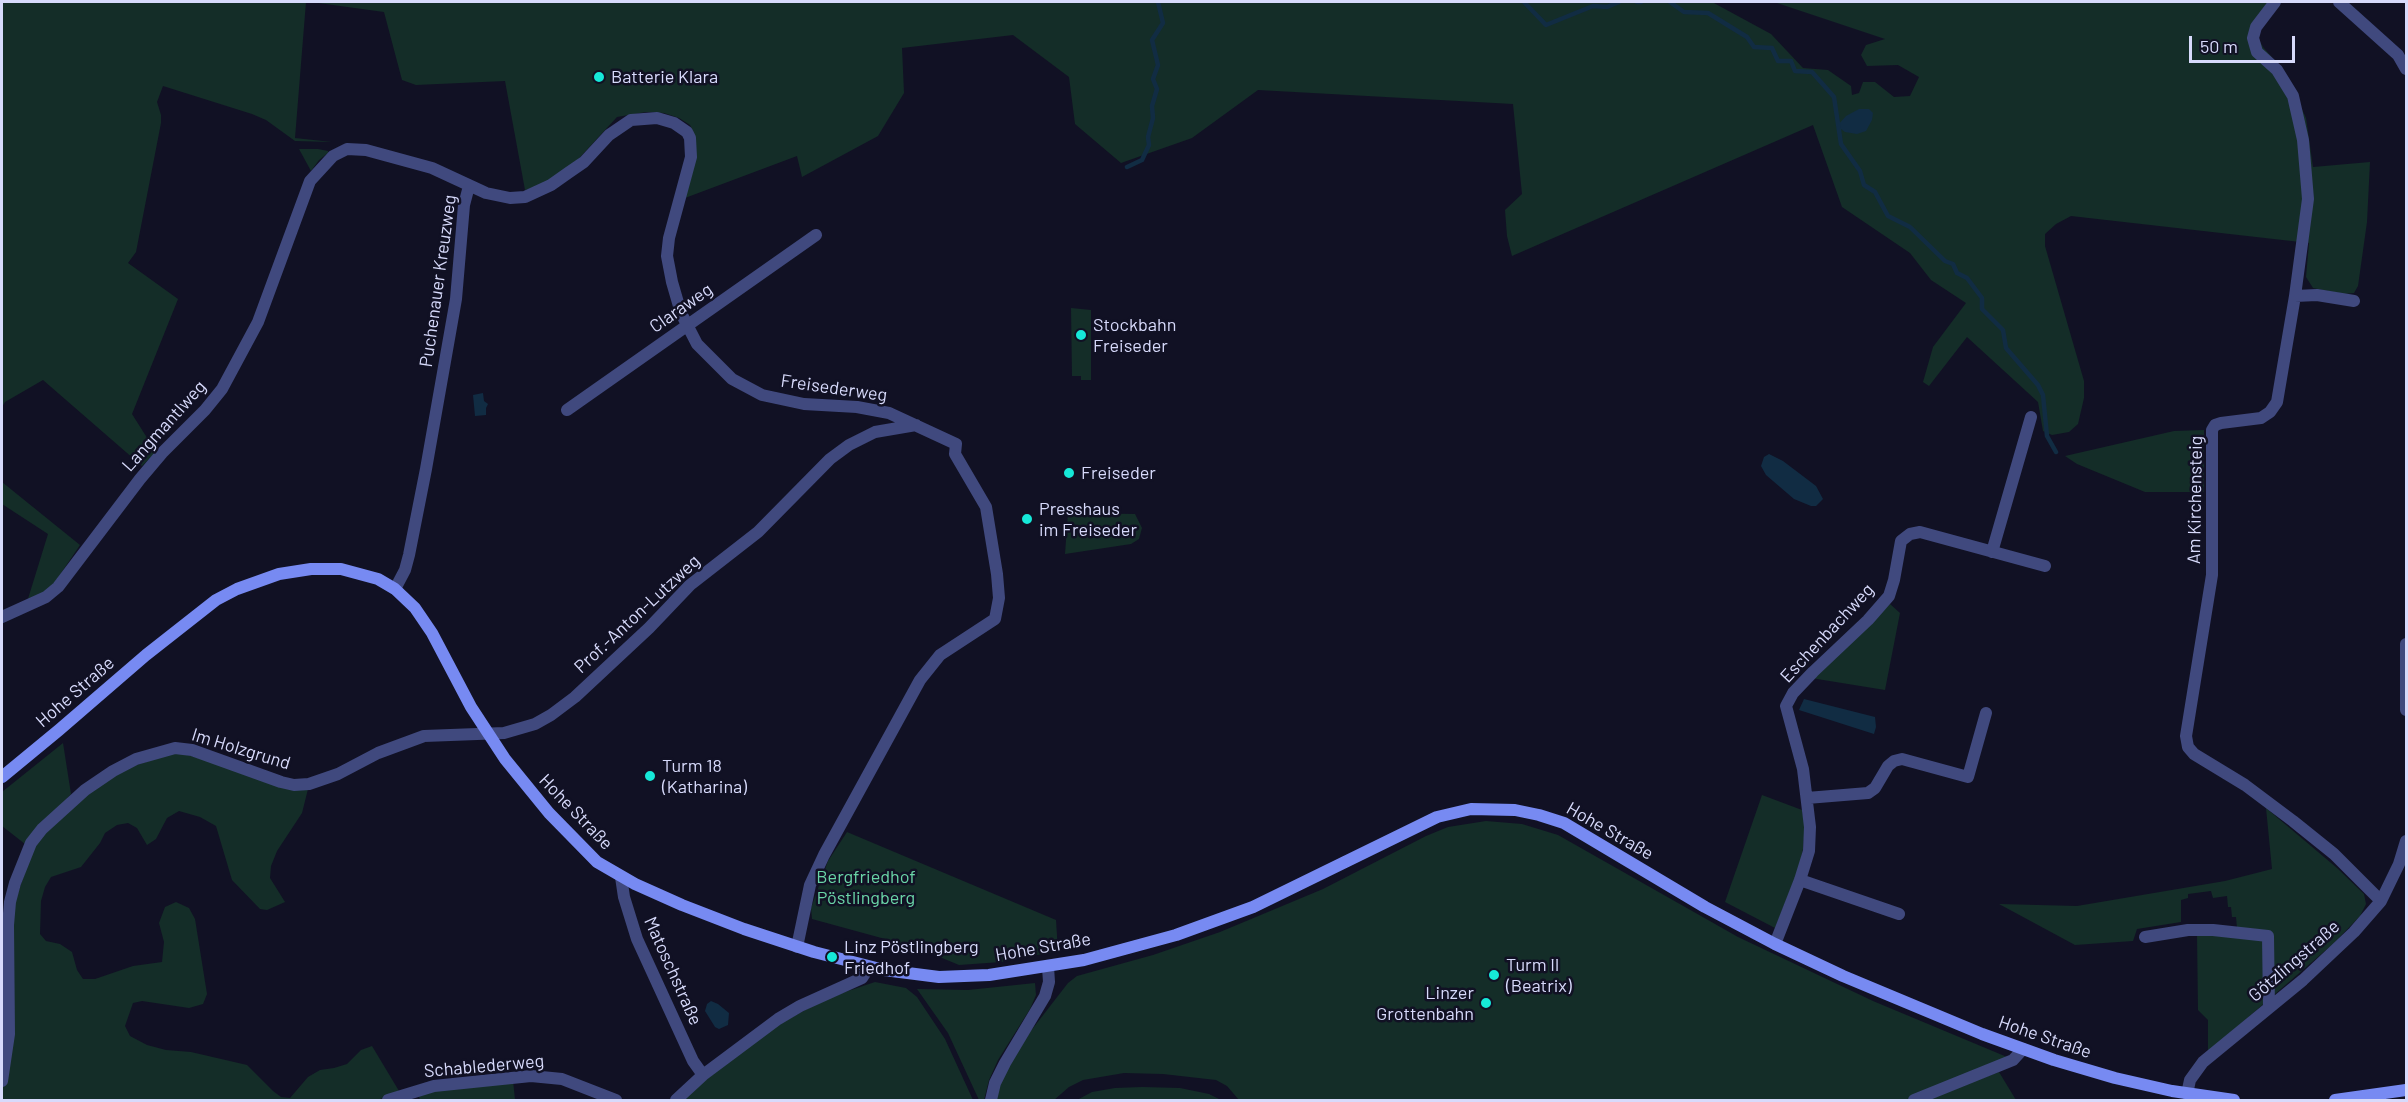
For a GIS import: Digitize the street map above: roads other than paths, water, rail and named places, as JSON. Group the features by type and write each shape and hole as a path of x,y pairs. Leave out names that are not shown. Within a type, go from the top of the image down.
{"main road":[{"name":"Hohe Straße","path":"2,777 195,615 237,589 279,574 328,568 366,574 395,590 423,619 471,707 510,765 562,829 597,862 621,877 711,917 797,947 869,967 913,975 950,977 989,975 1048,967 1135,947 1225,919 1292,890 1428,820 1448,813 1487,808 1526,812 1564,823 1705,907 1775,944 1923,1010 2023,1049 2115,1078 2187,1094 2234,1101"},
{"path":"2335,1101 2406,1090"}],"street":[{"name":"Am Kirchensteig","path":"2275,2 2256,27 2253,38 2257,52 2277,70 2293,96 2303,140 2308,199 2277,402 2270,412 2260,418 2221,423 2215,425 2212,430 2212,575 2186,736 2188,747 2194,754 2245,785 2293,821 2334,854 2381,901"},
{"path":"2339,2 2384,41 2398,55 2406,69"},
{"name":"Freisederweg","path":"469,186 502,197 525,197 551,185 576,167 615,130 638,118 665,119 687,132 690,138 691,157 669,238 667,256 672,282 687,326 697,344 732,379 748,389 793,402 874,410 900,416 956,444 955,454 987,507 999,598 995,619 940,655 920,680 824,855 810,885 797,947"},
{"name":"Puchenauer Kreuzweg","path":"310,181 333,156 351,148 417,163 469,186 464,205 456,299 426,469 409,555 405,570 395,590"},
{"name":"Langmantlweg","path":"2,617 46,597 58,587 140,479 222,389 258,322 310,181"},
{"name":"Claraweg","path":"567,410 816,235"},
{"path":"2295,296 2317,295 2354,301"},
{"path":"874,410 875,432"},
{"path":"1992,552 2031,417"},
{"name":"Prof.-Anton-Lutzweg","path":"488,734 517,730 546,719 562,708 649,628 690,585 758,532 830,459 849,445 875,432 918,425"},
{"name":"Eschenbachweg","path":"1775,944 1809,851 1810,826 1803,769 1786,706 1793,693 1868,620 1888,596 1894,580 1900,541 1911,534 1920,532 2045,566"},
{"path":"2406,644 2406,710"},
{"path":"1807,798 1868,793 1875,788 1888,765 1902,759 1968,777 1986,713"},
{"name":"Im Holzgrund","path":"2,1081 9,1034 8,926 15,883 31,843 42,829 85,790 112,771 136,759 175,748 207,754 281,782 309,784 338,774 378,753 418,738 439,734 488,734"},
{"name":"Götzlingstraße","path":"2187,1094 2190,1080 2203,1062 2269,1008 2355,932 2381,901 2399,864 2406,841"},
{"name":"Matoschstraße","path":"621,877 624,897 637,939 693,1061 703,1075"},
{"path":"1800,880 1899,915"},
{"path":"2145,937 2188,930 2213,930 2268,936 2269,1008"},
{"path":"676,1101 703,1075 778,1019 800,1006 862,978 869,967"},
{"path":"991,1101 995,1083 1005,1063 1045,996 1050,982 1048,967"},
{"path":"1914,1101 2013,1060 2023,1049"},
{"name":"Schablederweg","path":"388,1101 434,1086 531,1076 562,1079 616,1101"}],"water":[{"path":"1859,109 1869,109 1873,113 1866,131 1857,134 1845,132 1837,126 1846,116"},
{"path":"483,393 484,401 488,404 486,415 475,416 473,395"},
{"path":"1769,454 1783,461 1816,486 1823,499 1816,506 1811,506 1794,499 1766,475 1761,466 1764,457"},
{"path":"1804,699 1875,717 1874,734 1799,710"},
{"path":"711,1001 729,1013 728,1025 719,1029 715,1027 705,1011 707,1004"}],"waterway":[{"path":"1127,167 1142,160 1149,145 1148,137 1153,118 1152,106 1157,89 1153,79 1158,65 1152,40 1163,23 1158,2"},
{"path":"1524,2 1546,25 1593,6 1607,7 1619,2"},
{"path":"1670,2 1684,12 1708,13 1747,37 1754,47 1772,48 1778,61 1791,61 1795,71 1812,72 1834,97 1841,144 1860,171 1864,185 1875,192 1888,216 1910,227 1945,261 1953,264 1957,273 1967,278 1982,298 1982,309 2003,330 2006,348 2038,385 2043,395 2047,436 2056,452"}],"place":[{"name":"Batterie Klara","path":"599,77"},
{"name":"Stockbahn Freiseder","path":"1081,335"},
{"name":"Freiseder","path":"1069,473"},
{"name":"Presshaus im Freiseder","path":"1027,519"},
{"name":"Turm 18 (Katharina)","path":"650,776"},
{"name":"Linz Pöstlingberg Friedhof","path":"832,957"},
{"name":"Turm II (Beatrix)","path":"1494,975"},
{"name":"Linzer Grottenbahn","path":"1486,1003"}],"park label":[{"name":"Bergfriedhof Pöstlingberg","path":"866,887"}]}
